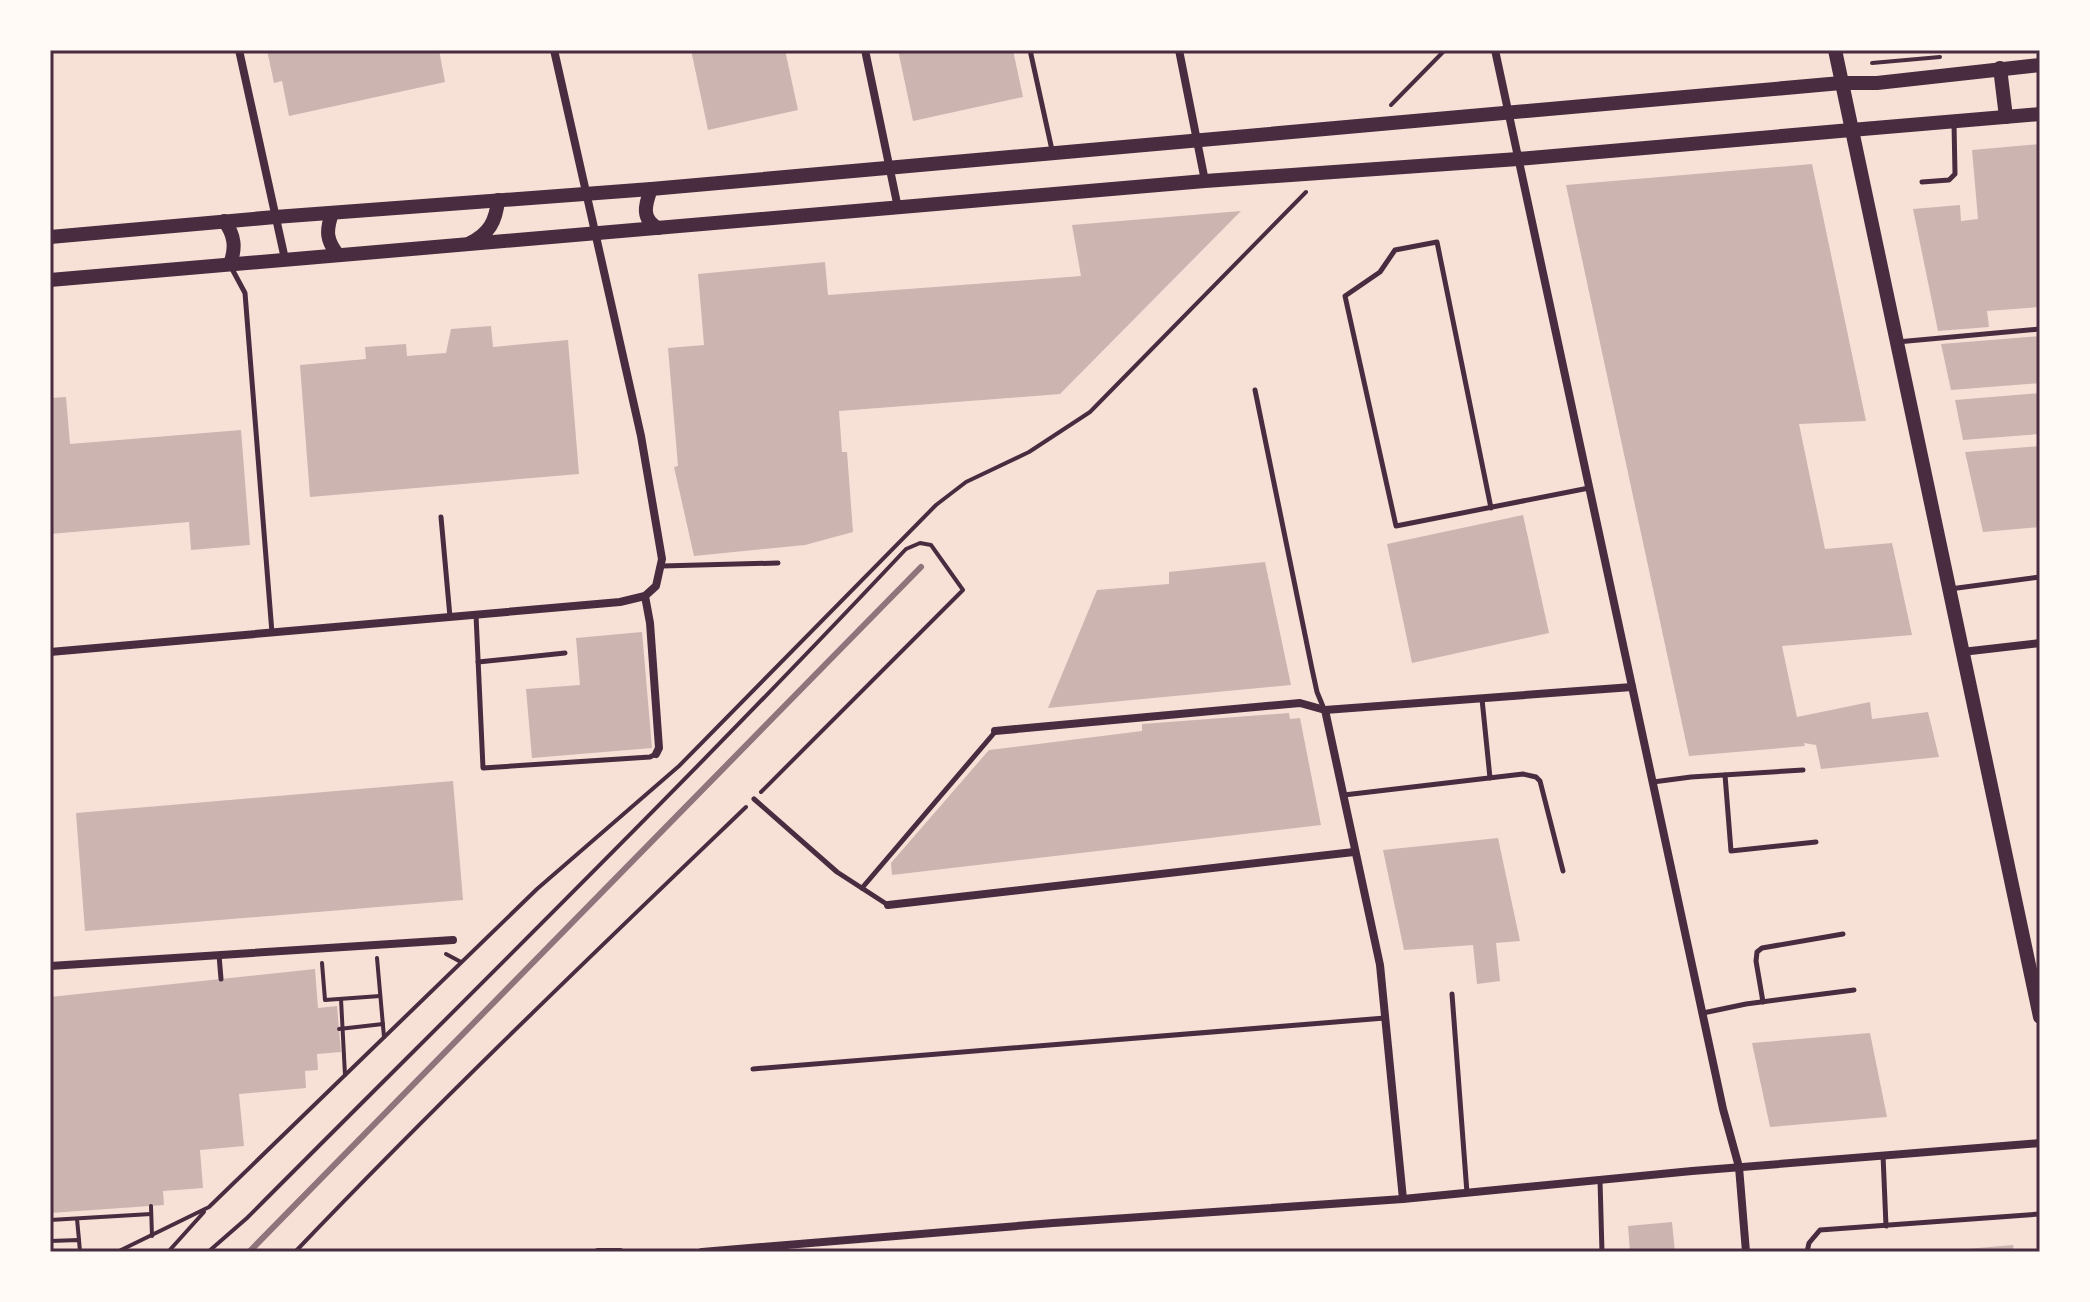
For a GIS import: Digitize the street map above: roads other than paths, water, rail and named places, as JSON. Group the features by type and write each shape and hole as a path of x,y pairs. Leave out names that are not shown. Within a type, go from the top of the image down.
{"main road":[{"path":"1835,50 2040,1017"},
{"path":"50,237 651,189 1324,127 1841,83 1877,83 2040,65"},
{"path":"2000,68 2006,117"},
{"path":"50,280 1205,181 1518,159 2040,114"},
{"path":"651,189 645,213 649,224 658,228"},
{"path":"466,245 487,232 497,214 498,200"},
{"path":"332,213 327,236 338,255"},
{"path":"224,221 233,232 230,264"}],"street":[{"path":"239,50 285,259"},
{"path":"50,652 620,602 645,596 656,586 662,566 645,457 554,50"},
{"path":"865,50 898,208"},
{"path":"1179,50 1205,181"},
{"path":"1495,50 1652,782 1739,1167 1746,1252"},
{"path":"645,596 650,623 659,748 656,754"},
{"path":"1962,652 2040,643"},
{"path":"995,731 1300,703 1325,710 1632,687"},
{"path":"1325,710 1380,965 1403,1199"},
{"path":"888,905 1354,852"},
{"path":"50,966 453,940"},
{"path":"702,1252 1053,1223 1403,1199 1739,1167 2040,1143"},
{"path":"598,1252 620,1252"}],"lane":[{"path":"1030,50 1052,151"},
{"path":"1922,182 1949,180 1955,174 1954,122"},
{"path":"1491,508 1437,242 1395,250 1380,272 1345,296 1396,526 1491,508 1589,488"},
{"path":"230,264 245,293 272,634"},
{"path":"1896,343 2040,329"},
{"path":"1255,390 1317,692 1325,710"},
{"path":"441,517 450,618"},
{"path":"662,566 778,563"},
{"path":"1949,589 2040,577"},
{"path":"476,615 483,768 650,757 656,754"},
{"path":"478,662 565,653"},
{"path":"1482,698 1490,778"},
{"path":"862,888 995,731"},
{"path":"1652,782 1803,770"},
{"path":"1343,795 1523,774 1536,777 1540,781 1563,871"},
{"path":"1725,775 1731,851 1816,842"},
{"path":"754,799 807,848 888,905"},
{"path":"1763,1002 1757,952 1762,948 1843,934"},
{"path":"219,955 221,979"},
{"path":"1703,1013 1854,990"},
{"path":"1452,994 1467,1193"},
{"path":"753,1069 1386,1018"},
{"path":"1883,1155 1886,1226"},
{"path":"1600,1180 1602,1252"},
{"path":"1807,1252 1809,1243 1820,1230 2040,1214"}],"railway":[{"path":"249,1252 921,567"}]}
